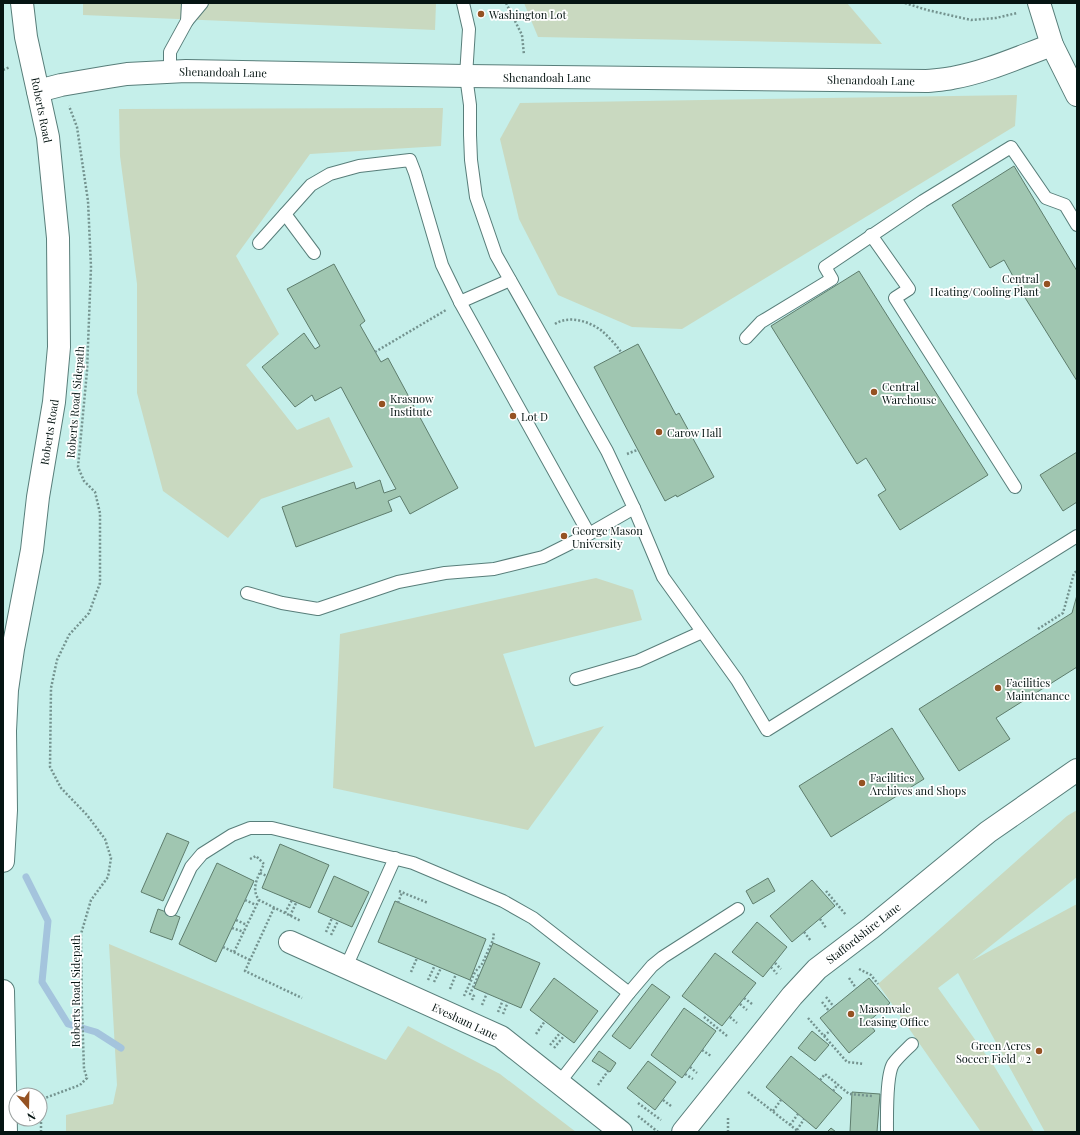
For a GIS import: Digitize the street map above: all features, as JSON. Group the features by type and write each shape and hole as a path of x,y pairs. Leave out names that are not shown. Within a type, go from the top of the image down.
{"street":[{"name":"Roberts Road","path":"3,861 6,810 5,731 7,690 13,649 32,550 38,497 54,402 59,347 58,238 48,137 26,37 22,3"},
{"path":"1038,3 1052,45 1077,95"},
{"name":"Shenandoah Lane","path":"38,91 108,76 186,70 466,76 927,81 970,74 1052,45"},
{"name":"Staffordshire Lane","path":"683,1132 792,996 817,969 871,928 988,832 1077,770"},
{"name":"Evesham Lane","path":"290,942 501,1037 621,1132"},
{"path":"3,991 6,1132"}],"lane":[{"path":"187,21 188,3"},
{"path":"170,71 170,52 187,21 202,3"},
{"path":"463,3 469,29 466,76 470,105 471,154 476,197 496,255 607,451 634,508 663,576 737,680 767,730 1077,536"},
{"path":"746,338 761,322 832,279 825,267 923,201 1011,147 1046,198 1065,206 1077,225"},
{"path":"259,243 311,185 330,174 360,166 410,160 442,265 460,302 589,534"},
{"path":"285,214 314,254"},
{"path":"871,236 909,289 895,298 1015,487"},
{"path":"460,302 510,280"},
{"path":"247,593 282,604 318,609 398,582 445,573 494,569 543,557 589,534 634,508"},
{"path":"576,679 638,661 702,632"},
{"path":"171,910 190,866 202,854 232,835 250,828 272,828 413,863 503,901 533,918 629,993"},
{"path":"346,967 395,858"},
{"path":"560,1083 629,993 652,966 738,909"},
{"path":"887,1132 889,1076 892,1065 912,1044"}],"path":[{"path":"506,3 522,34 524,55"},
{"path":"905,3 927,10 971,20 996,18 1017,13"},
{"name":"Roberts Road Sidepath","path":"41,1132 41,1110 45,1098 80,1085 87,1078 84,1069 81,934 91,900 108,878 111,858 105,839 87,815 61,788 50,767 51,688 57,660 69,635 89,613 100,583 100,513 95,492 84,481 78,467 87,371 91,267 88,201 77,127"},
{"path":"375,352 460,302"},
{"path":"549,327 560,320 573,319 588,323 602,331 621,352"},
{"path":"626,455 637,450"},
{"path":"1038,629 1063,613 1074,573 1077,571"},
{"path":"250,859 256,856 264,864 256,881 254,891 259,900 305,922"},
{"path":"260,873 267,876"},
{"path":"383,886 428,902"},
{"path":"826,891 846,915"},
{"path":"398,903 402,892"},
{"path":"246,900 256,905"},
{"path":"234,952 259,900"},
{"path":"285,913 292,900"},
{"path":"290,916 296,902"},
{"path":"274,908 245,971 302,998"},
{"path":"326,932 332,918"},
{"path":"820,919 826,928"},
{"path":"236,920 247,925"},
{"path":"331,935 338,921"},
{"path":"232,928 244,932"},
{"path":"319,929 356,946"},
{"path":"464,996 475,972 482,964 493,940 494,932"},
{"path":"804,932 811,941"},
{"path":"223,947 250,960"},
{"path":"412,972 417,958"},
{"path":"774,962 782,969"},
{"path":"428,980 435,965"},
{"path":"771,967 777,974"},
{"path":"434,982 441,968"},
{"path":"859,969 871,975 878,984"},
{"path":"449,990 456,974"},
{"path":"472,1000 474,996 470,994 479,974"},
{"path":"849,978 856,988"},
{"path":"482,1005 487,994"},
{"path":"826,997 834,1007"},
{"path":"744,998 752,1004"},
{"path":"498,1012 503,1000"},
{"path":"503,1015 508,1002"},
{"path":"822,1002 829,1011"},
{"path":"740,1004 747,1010"},
{"path":"704,1017 727,1036"},
{"path":"730,1017 737,1023"},
{"path":"808,1018 847,1062 864,1064"},
{"path":"536,1034 545,1021"},
{"path":"824,1036 831,1030"},
{"path":"550,1045 560,1033"},
{"path":"554,1048 564,1036"},
{"path":"702,1050 711,1056"},
{"path":"690,1067 697,1073"},
{"path":"598,1085 608,1070"},
{"path":"685,1074 693,1079"},
{"path":"820,1080 825,1074 849,1094 888,1097"},
{"path":"833,1091 838,1084"},
{"path":"748,1092 798,1131 804,1119"},
{"path":"663,1100 671,1106"},
{"path":"773,1111 781,1100"},
{"path":"638,1103 661,1120"},
{"path":"790,1125 798,1114"},
{"path":"728,1117 728,1132"}],"green space":[{"path":"83,3 436,3 435,30 83,15"},
{"path":"524,3 847,3 882,44 538,37"},
{"path":"1017,95 1015,126 682,329 632,327 558,295 519,219 500,139 520,103"},
{"path":"443,108 441,146 310,154 236,256 279,334 246,365 297,430 329,417 353,467 261,499 228,538 163,491 137,393 137,284 120,156 119,109"},
{"path":"596,578 633,590 642,620 503,654 535,747 604,726 528,830 333,788 340,634"},
{"path":"1077,810 1077,877 973,960 1077,904 1077,1132 1045,1132 958,973 938,988 994,1066 1034,1132 981,1132 878,984 1067,816"},
{"path":"109,944 386,1060 408,1026 500,1074 576,1132 66,1132 66,1115 113,1104 117,1085"}],"building":[{"name":"Central Heating/Cooling Plant","path":"1014,166 1077,271 1077,381 1024,296 1004,260 990,268 952,205"},
{"name":"Krasnow Institute","path":"334,264 365,321 360,325 381,362 388,358 458,488 410,514 400,496 388,501 392,511 296,547 282,507 354,482 356,489 380,480 384,493 396,489 341,387 315,401 312,395 295,407 262,367 304,333 315,349 320,346 287,289"},
{"name":"Central Warehouse","path":"859,271 988,475 900,530 878,495 886,490 866,458 857,464 771,326"},
{"name":"Carow Hall","path":"638,344 676,415 679,413 714,477 677,497 676,495 665,501 594,367"},
{"path":"1077,452 1077,502 1063,511 1040,475"},
{"name":"Facilities Maintenance","path":"1077,595 1077,667 996,718 1010,739 959,771 919,709 1072,613"},
{"name":"Facilities Archives and Shops","path":"892,728 924,779 831,837 799,786"},
{"path":"167,833 189,842 163,901 141,892"},
{"path":"280,844 329,865 310,908 262,888"},
{"path":"217,863 254,881 216,962 179,944"},
{"path":"334,876 369,892 352,927 318,912"},
{"path":"768,878 775,891 753,904 746,891"},
{"path":"812,880 835,906 792,942 770,916"},
{"path":"395,901 486,939 470,980 378,942"},
{"path":"158,909 180,917 172,940 150,932"},
{"path":"757,922 787,947 763,977 732,952"},
{"path":"493,943 540,963 521,1008 474,988"},
{"path":"715,953 756,983 722,1026 682,996"},
{"path":"554,978 598,1011 574,1043 530,1010"},
{"name":"Masonvale Leasing Office","path":"869,978 890,1003 868,1022 875,1031 849,1053 820,1018"},
{"path":"652,984 670,997 630,1049 612,1036"},
{"path":"684,1008 716,1031 682,1078 651,1055"},
{"path":"812,1031 829,1045 815,1061 798,1048"},
{"path":"599,1051 616,1063 610,1072 592,1061"},
{"path":"791,1056 842,1098 816,1129 766,1087"},
{"path":"648,1061 676,1082 655,1110 627,1088"},
{"path":"852,1092 880,1094 877,1132 850,1132"},
{"path":"831,1128 836,1132 827,1132"}],"waterway":[{"path":"26,877 48,921 42,982 68,1024 96,1032 121,1048"}],"place":[{"name":"Washington Lot","path":"481,14"},
{"name":"Central Heating/Cooling Plant","path":"1047,284"},
{"name":"Central Warehouse","path":"874,392"},
{"name":"Krasnow Institute","path":"382,404"},
{"name":"Lot D","path":"513,416"},
{"name":"Carow Hall","path":"659,432"},
{"name":"George Mason University","path":"564,536"},
{"name":"Facilities Maintenance","path":"998,688"},
{"name":"Facilities Archives and Shops","path":"862,783"},
{"name":"Masonvale Leasing Office","path":"851,1014"},
{"name":"Green Acres Soccer Field #2","path":"1039,1051"}]}
